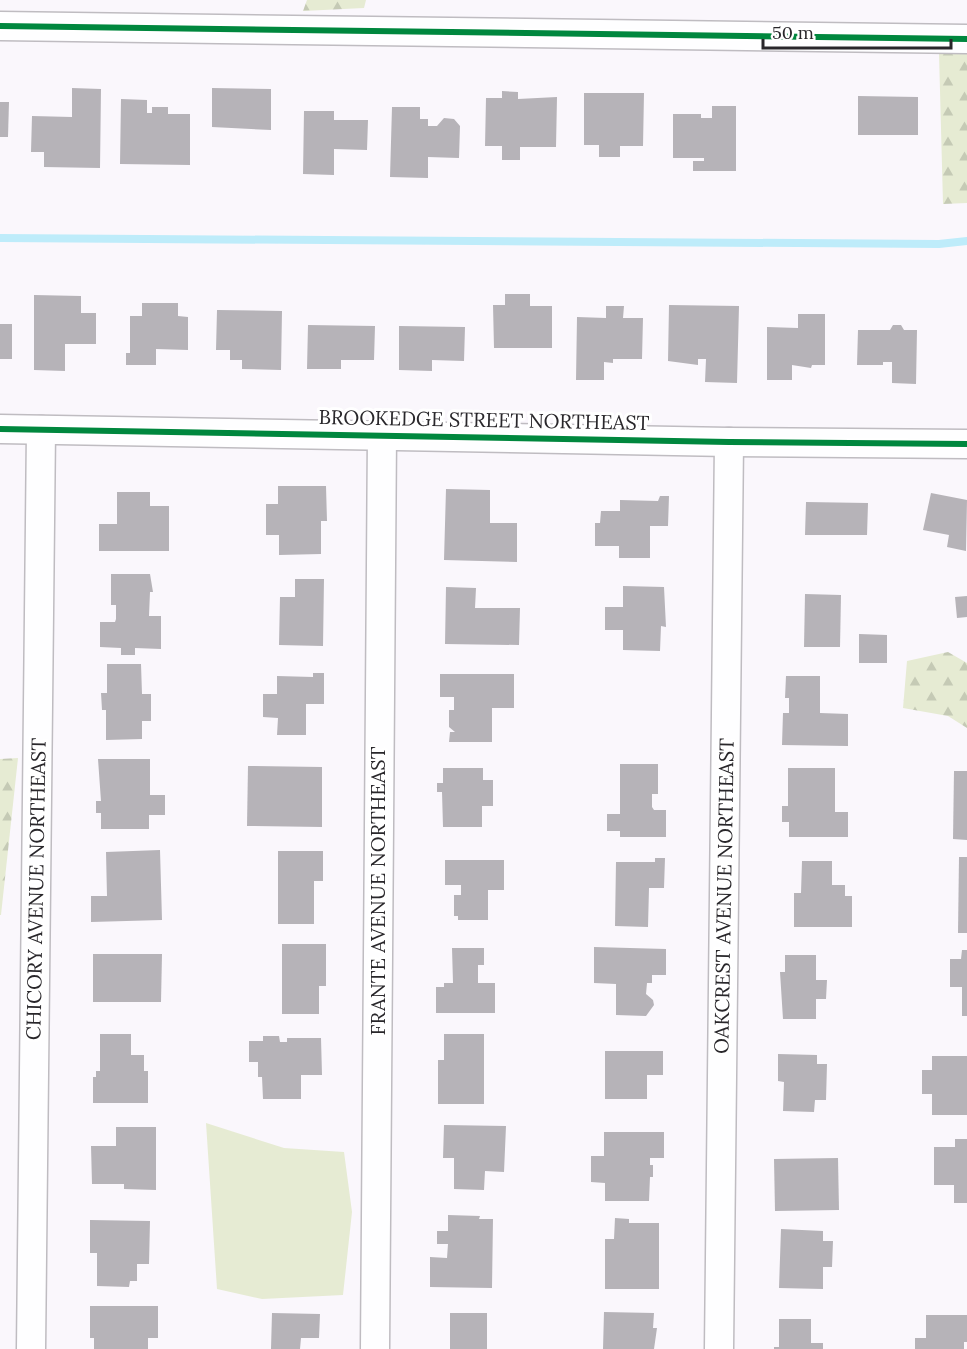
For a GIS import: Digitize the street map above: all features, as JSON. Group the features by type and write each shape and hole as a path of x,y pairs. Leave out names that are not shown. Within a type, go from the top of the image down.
{"street":[{"path":"0,26 967,39"},
{"name":"BROOKEDGE STREET NORTHEAST","path":"0,429 967,444"},
{"name":"CHICORY AVENUE NORTHEAST","path":"30,1349 41,430"},
{"name":"FRANTE AVENUE NORTHEAST","path":"375,1349 382,434"},
{"name":"OAKCREST AVENUE NORTHEAST","path":"719,1349 729,442"}],"green space":[{"path":"307,0 366,0 364,8 303,11"},
{"path":"939,53 967,54 967,203 943,204"},
{"path":"948,652 967,663 967,728 948,716 903,708 907,661"},
{"path":"18,758 1,915 0,915 0,759"},
{"path":"206,1123 284,1148 344,1152 352,1212 343,1295 262,1299 217,1289"}],"building":[{"path":"72,88 101,89 100,168 44,167 44,152 31,152 32,116 72,117"},
{"path":"212,88 271,89 271,130 212,127"},
{"path":"502,91 518,92 518,99 557,97 556,147 520,147 520,160 502,160 502,146 485,146 486,98 502,98"},
{"path":"584,93 644,93 643,146 620,146 620,157 599,157 599,145 584,145"},
{"path":"858,96 918,97 918,135 858,135"},
{"path":"121,99 147,100 147,113 152,113 152,107 168,107 168,114 190,114 190,165 120,164"},
{"path":"0,102 9,102 8,137 0,137"},
{"path":"712,106 736,106 736,171 693,171 693,161 704,161 704,158 673,158 673,114 701,114 701,118 712,118"},
{"path":"392,107 420,107 420,119 428,119 428,126 437,126 444,118 454,119 460,126 459,158 428,157 428,178 390,177"},
{"path":"304,111 334,111 334,120 368,120 367,150 334,149 334,175 303,174"},
{"path":"505,294 530,294 530,306 552,306 552,348 494,348 493,305 505,305"},
{"path":"34,295 81,296 81,313 96,313 96,344 65,344 65,371 34,370"},
{"path":"142,303 178,303 178,316 188,317 188,350 156,349 156,365 126,365 126,353 130,353 130,316 142,316"},
{"path":"669,305 739,306 737,383 705,382 706,359 698,359 698,365 668,361"},
{"path":"606,306 624,306 623,318 643,318 642,359 613,359 613,363 604,362 604,380 576,380 577,317 606,318"},
{"path":"217,310 282,311 281,370 242,369 242,360 230,360 230,350 216,350"},
{"path":"798,314 825,314 825,365 812,365 811,368 792,365 792,380 767,380 767,327 798,328"},
{"path":"0,324 12,324 12,359 0,359"},
{"path":"308,325 375,326 374,360 341,360 341,369 307,369"},
{"path":"893,325 901,325 904,330 917,330 916,384 892,383 892,362 883,362 883,365 857,365 858,330 890,330"},
{"path":"399,326 465,327 464,361 432,360 432,371 399,370"},
{"path":"278,486 326,486 327,521 321,521 321,554 279,555 279,535 266,535 266,504 278,504"},
{"path":"446,489 490,490 490,523 517,523 517,562 444,560"},
{"path":"117,492 150,492 150,506 169,506 169,551 99,551 99,524 117,524"},
{"path":"931,493 967,500 966,551 947,547 949,535 923,530"},
{"path":"660,496 669,496 668,526 650,526 650,558 619,558 619,546 595,546 595,523 600,523 601,511 620,511 620,500 658,501"},
{"path":"806,502 868,503 867,535 805,535"},
{"path":"111,574 150,574 153,592 150,592 149,616 161,616 161,649 135,648 135,655 121,655 121,648 100,647 100,622 115,622 116,619 116,605 111,605"},
{"path":"295,579 324,579 323,646 279,645 280,597 295,597"},
{"path":"623,586 664,587 666,627 661,626 660,651 623,650 623,630 605,630 605,607 623,607"},
{"path":"446,587 476,588 475,608 520,608 519,645 445,644"},
{"path":"805,594 841,595 840,647 804,647"},
{"path":"967,596 967,617 957,618 955,597"},
{"path":"859,634 887,635 887,663 859,663"},
{"path":"107,664 141,664 142,694 151,694 151,721 142,721 142,739 106,740 106,710 102,710 101,693 107,693"},
{"path":"313,673 324,673 324,704 306,704 306,735 277,735 278,718 263,717 263,694 277,694 277,676 313,677"},
{"path":"440,674 514,674 514,708 492,708 492,742 449,742 450,732 455,732 449,727 449,710 454,710 454,697 440,697"},
{"path":"786,676 820,676 820,713 848,714 848,746 782,745 783,713 789,713 789,698 785,698"},
{"path":"98,759 150,759 150,795 165,795 165,815 149,815 149,829 101,829 101,813 96,813 96,801 101,801"},
{"path":"620,764 658,764 658,794 652,794 652,807 654,810 666,810 666,837 620,837 620,831 607,831 607,814 620,814"},
{"path":"248,766 322,767 322,827 247,826"},
{"path":"443,768 483,768 483,780 493,780 493,806 482,806 482,827 443,827 442,792 437,792 437,783 443,783"},
{"path":"788,768 835,768 835,812 848,812 848,837 789,837 789,822 782,822 782,806 788,806"},
{"path":"954,771 967,771 967,840 953,839"},
{"path":"160,850 162,920 91,922 91,896 107,896 106,852"},
{"path":"278,851 323,851 323,881 314,881 314,924 278,924"},
{"path":"959,857 967,857 967,933 958,933"},
{"path":"655,858 665,858 664,888 649,888 648,927 615,926 616,862 655,862"},
{"path":"445,860 504,860 504,890 488,890 488,920 458,920 458,916 454,916 454,895 461,895 461,885 445,885"},
{"path":"802,861 832,861 832,885 845,885 845,896 852,896 852,927 794,927 794,893 801,893"},
{"path":"282,944 326,944 326,986 319,986 319,1014 282,1014"},
{"path":"594,947 666,949 666,975 652,975 652,983 647,983 646,994 653,1000 654,1005 646,1016 616,1015 616,984 594,983"},
{"path":"452,948 484,948 484,965 478,965 478,983 495,983 495,1013 436,1013 436,987 444,987 444,983 453,983"},
{"path":"962,950 967,950 967,1016 962,1016 962,987 950,987 950,959 961,959"},
{"path":"93,954 162,954 161,1002 93,1002"},
{"path":"785,955 816,955 816,980 827,980 826,999 816,999 816,1019 783,1019 780,972 785,972"},
{"path":"100,1034 131,1034 131,1055 144,1055 144,1071 148,1071 148,1103 93,1103 93,1077 96,1077 96,1071 100,1071"},
{"path":"444,1034 484,1034 484,1104 438,1104 438,1060 444,1060"},
{"path":"263,1036 279,1036 280,1042 287,1042 287,1038 321,1038 322,1075 301,1075 301,1099 263,1099 262,1077 258,1077 258,1062 249,1062 249,1041 263,1041"},
{"path":"605,1051 663,1051 663,1075 647,1075 647,1099 605,1099"},
{"path":"778,1054 817,1055 817,1064 827,1064 826,1100 815,1100 814,1112 783,1111 784,1082 778,1081"},
{"path":"932,1056 967,1056 967,1115 932,1115 932,1094 922,1094 922,1070 932,1070"},
{"path":"444,1125 506,1126 504,1172 485,1171 484,1190 454,1189 454,1158 443,1158"},
{"path":"116,1127 156,1127 156,1190 124,1189 124,1184 92,1184 91,1146 116,1146"},
{"path":"604,1132 664,1132 664,1158 650,1158 650,1165 653,1165 653,1177 650,1177 649,1201 605,1201 605,1183 591,1182 591,1156 604,1156"},
{"path":"955,1139 967,1139 967,1203 954,1203 954,1185 934,1185 934,1147 955,1147"},
{"path":"838,1158 839,1210 775,1211 774,1159"},
{"path":"448,1215 480,1216 479,1219 493,1219 492,1288 430,1287 430,1257 447,1258 448,1244 437,1244 437,1231 448,1231"},
{"path":"615,1218 629,1219 629,1223 659,1223 659,1289 605,1289 605,1239 614,1239"},
{"path":"90,1220 150,1221 149,1264 137,1264 137,1281 130,1281 129,1287 97,1286 97,1253 90,1253"},
{"path":"781,1229 823,1231 823,1241 833,1241 832,1267 823,1267 823,1289 779,1288"},
{"path":"90,1306 158,1306 158,1338 148,1338 148,1349 94,1349 94,1338 90,1338"},
{"path":"604,1312 654,1313 653,1328 657,1328 654,1349 603,1349"},
{"path":"272,1313 320,1314 319,1338 301,1338 300,1349 271,1349"},
{"path":"450,1313 487,1313 487,1349 450,1349"},
{"path":"926,1315 967,1315 967,1342 964,1342 964,1349 915,1349 915,1338 926,1338"},
{"path":"779,1319 811,1319 811,1343 823,1343 823,1349 774,1349 774,1347 779,1347"}],"waterway":[{"path":"0,238 939,244 967,241"}],"cycle path":[{"path":"0,26 967,39"},
{"path":"0,429 967,444"}]}
